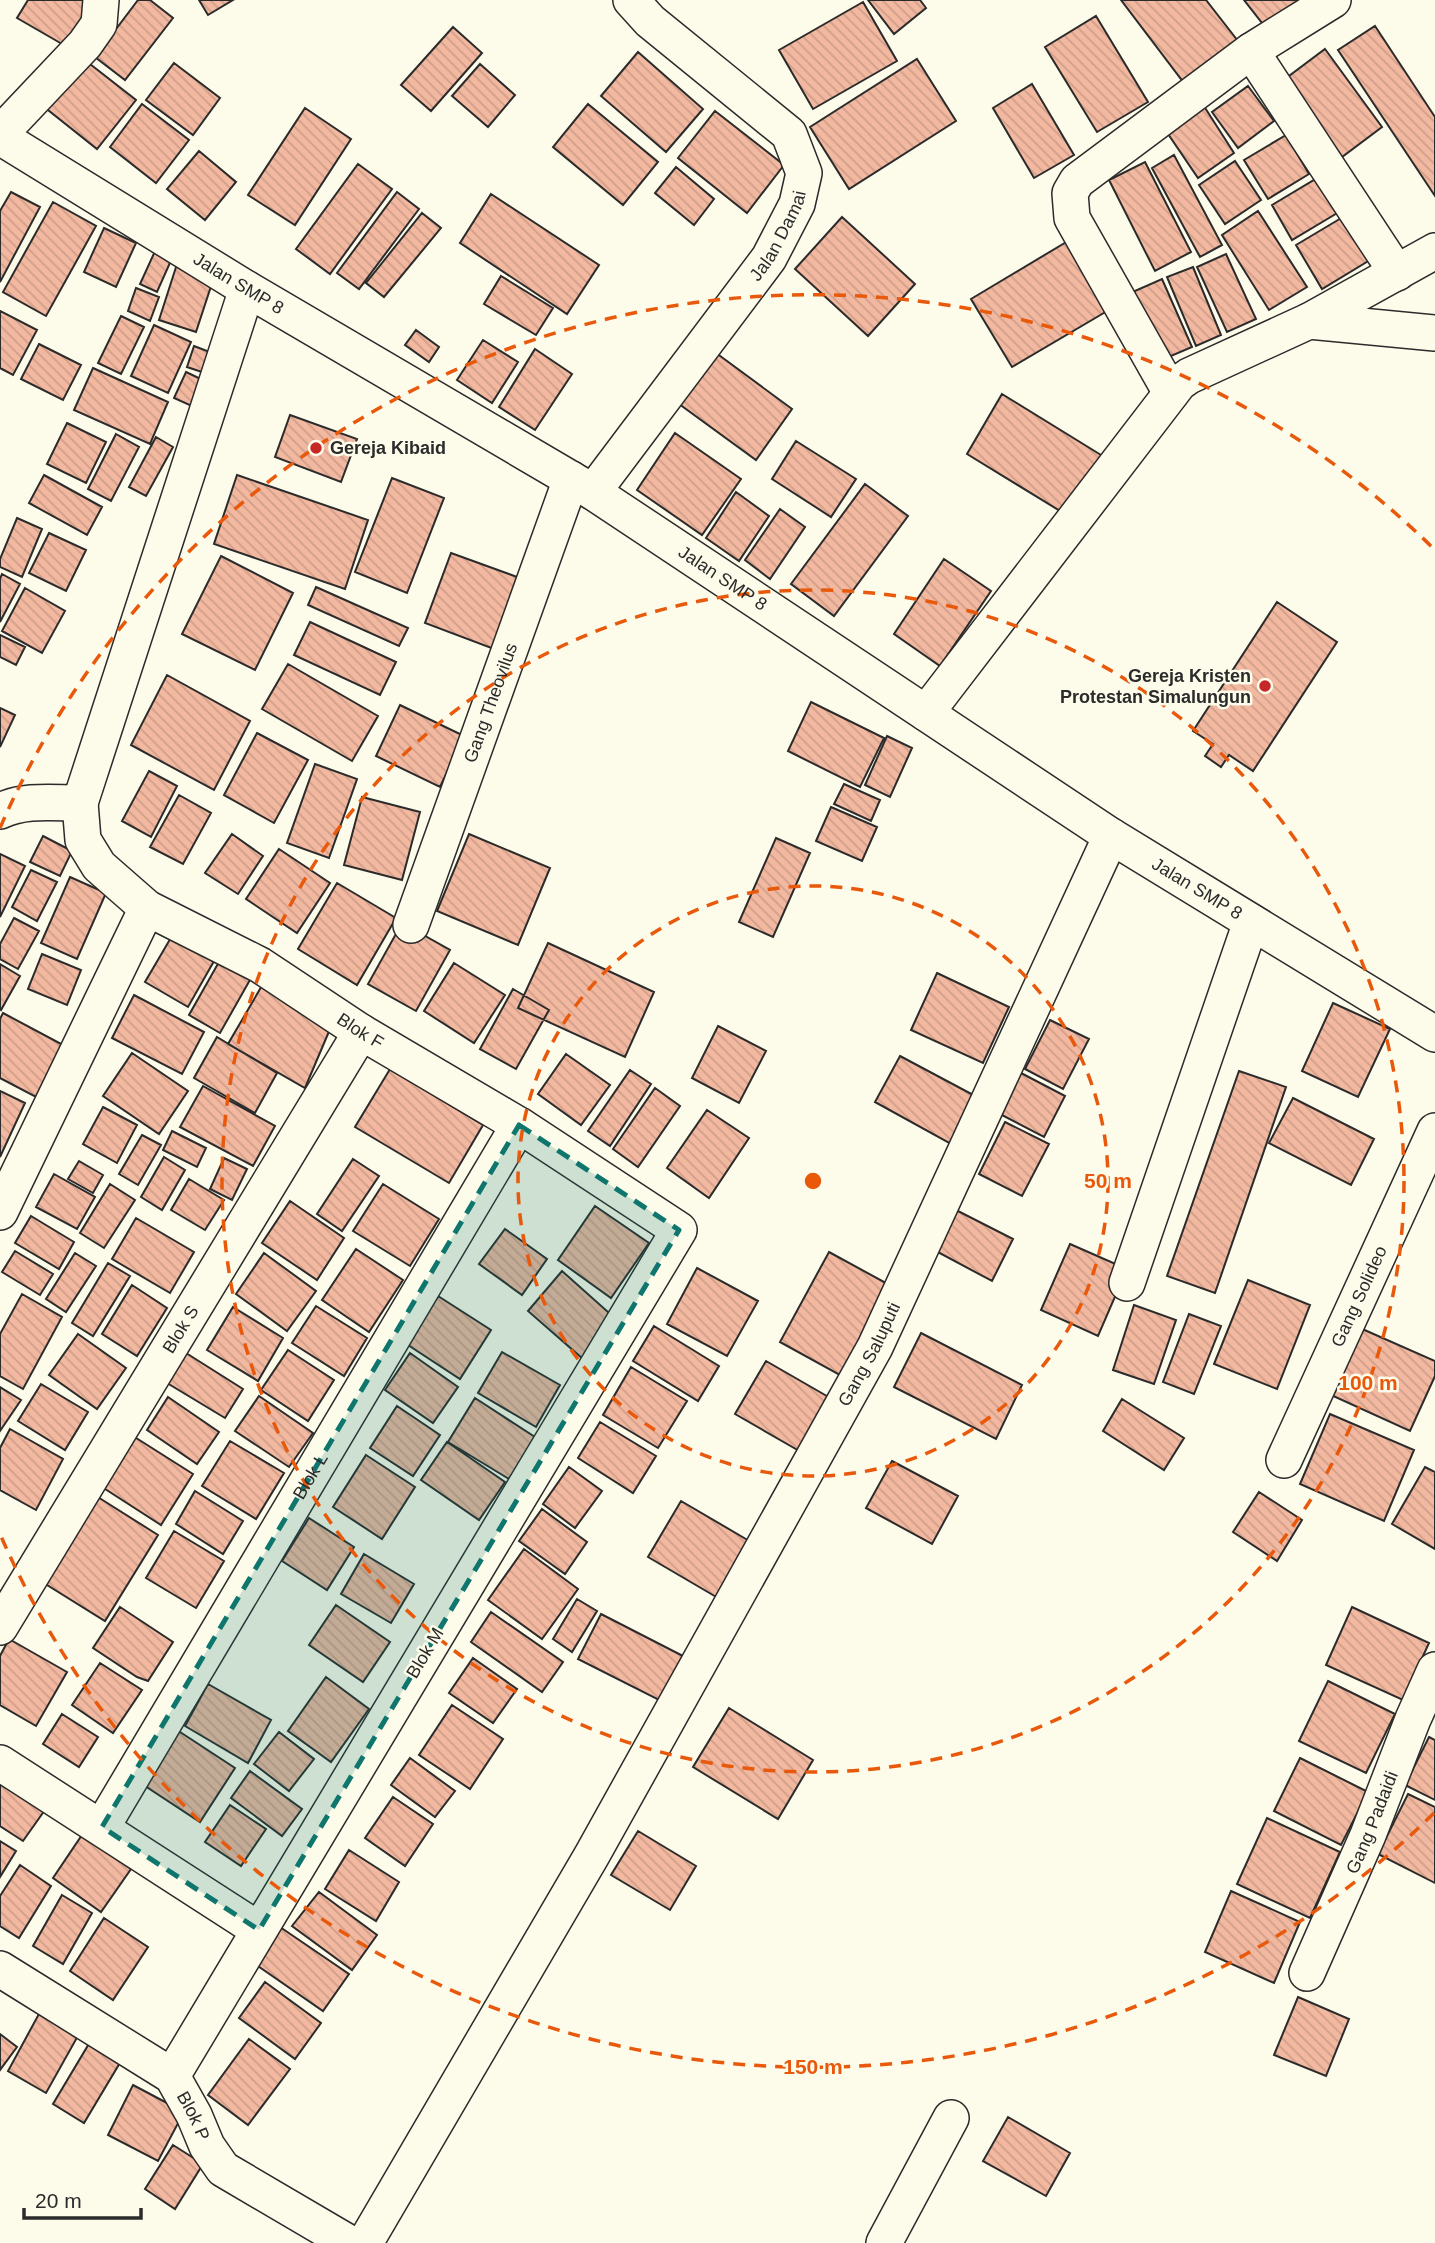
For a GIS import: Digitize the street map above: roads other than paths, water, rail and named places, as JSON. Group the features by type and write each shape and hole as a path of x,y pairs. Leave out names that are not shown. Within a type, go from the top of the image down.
{"street":[{"path":"0,135 85,44 99,24 102,0"},
{"name":"Jalan Damai","path":"582,485 769,258 797,204 804,173 789,134 650,21 631,0"},
{"path":"1171,393 1072,218 1070,193 1077,181 1251,51 1333,0"},
{"path":"1251,51 1397,272"},
{"name":"Jalan SMP 8","path":"0,135 247,289 582,485 1111,836 1435,1034"},
{"path":"926,713 1171,393 1189,376 1309,321 1435,251"},
{"path":"0,811 32,803 80,803 247,289"},
{"path":"1309,321 1435,333"},
{"name":"Gang Theovilus","path":"411,925 582,485"},
{"name":"Blok F","path":"80,803 83,840 99,866 147,908 260,965 361,1032 519,1125 679,1230"},
{"name":"Gang Saluputi","path":"365,2243 592,1854 875,1347 1111,836"},
{"path":"0,1212 147,908"},
{"path":"1127,1283 1251,922"},
{"name":"Blok S","path":"0,1627 361,1032"},
{"name":"Blok L","path":"102,1827 519,1125"},
{"name":"Gang Solideo","path":"1284,1461 1435,1131"},
{"name":"Blok M","path":"172,2076 679,1230"},
{"name":"Gang Padaidi","path":"1307,1973 1368,1835 1424,1724 1435,1670"},
{"path":"0,1763 259,1930"},
{"name":"Blok P","path":"0,1969 172,2076 194,2115 207,2146 223,2169 349,2243"},
{"path":"884,2243 951,2119"}],"place":[{"name":"Gereja Kibaid","path":"316,448"},
{"name":"Gereja Kristen Protestan Simalungun","path":"1265,686"}]}
